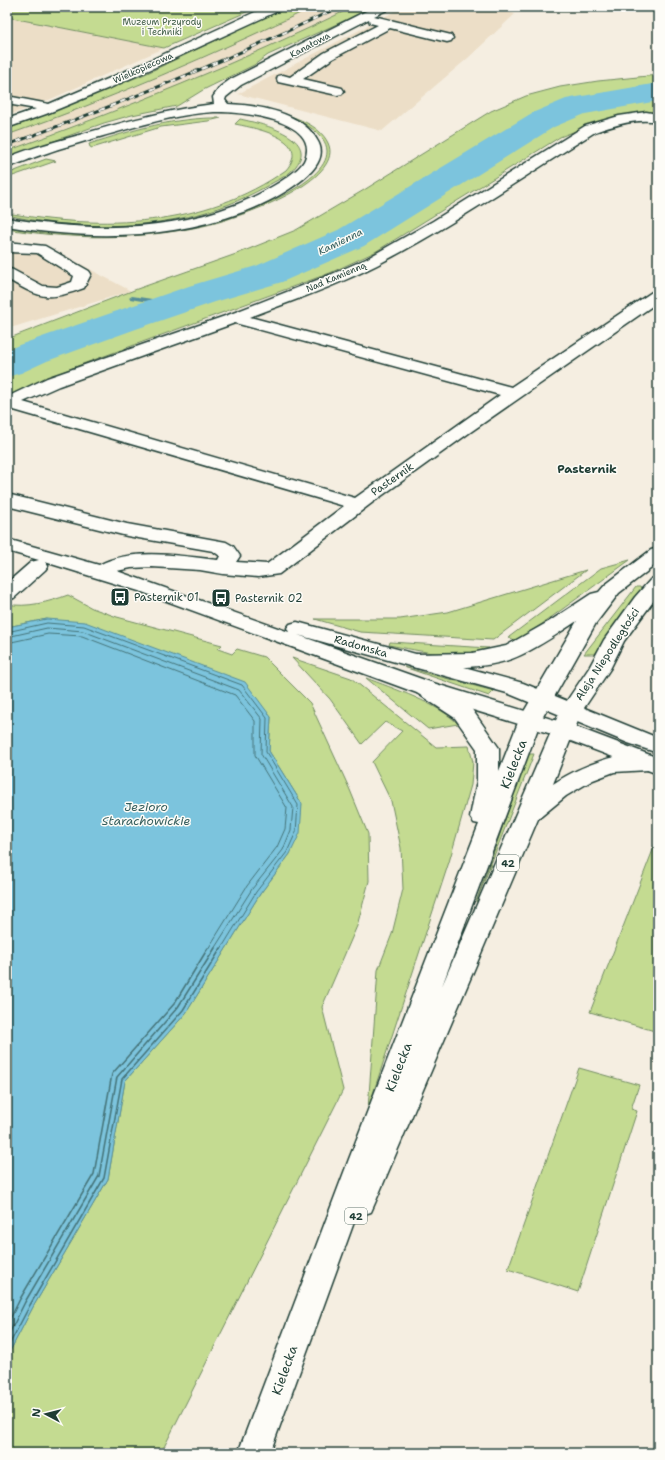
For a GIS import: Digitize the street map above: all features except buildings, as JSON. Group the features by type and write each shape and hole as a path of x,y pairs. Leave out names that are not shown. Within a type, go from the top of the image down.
{"street":[{"name":"Wielkopiecowa","path":"7,124 136,72 276,7"},
{"name":"Kanałowa","path":"192,111 195,105 215,102 219,95 236,82 383,7"},
{"path":"365,16 388,24 447,38"},
{"path":"292,81 328,56 388,24"},
{"path":"256,73 337,91"},
{"path":"7,100 49,108"},
{"path":"7,163 39,150 152,118 192,111 215,102 281,126 301,135 311,141 314,155 307,168 294,180 238,209 204,219 152,228 116,231 66,229 7,222"},
{"name":"Nad Kamienną","path":"7,403 53,382 234,318 336,278 371,262 438,224 590,129 619,120 652,117"},
{"path":"7,170 30,162 89,136"},
{"path":"7,247 40,249 83,274 78,285 58,292 40,291 7,274"},
{"name":"Pasternik","path":"101,572 114,564 139,561 258,571 272,570 356,504 512,393 658,295"},
{"path":"234,318 512,393"},
{"path":"7,403 356,504"},
{"path":"7,500 127,530 219,546 226,550 230,556 223,568"},
{"name":"Radomska","path":"7,545 101,572 149,588 425,688 530,720 567,720"},
{"name":"42","path":"542,700 587,621 612,589 658,554"},
{"path":"7,594 38,566"},
{"name":"Aleja Niepodległości","path":"567,720 599,669 614,640 642,601 658,583"},
{"name":"Radomska","path":"149,588 515,688 542,700 567,720"},
{"path":"417,661 472,660 514,651 612,589"},
{"path":"425,688 463,713 488,748 488,781 475,862"},
{"name":"Kielecka","path":"257,1445 475,862 530,720 542,700"},
{"path":"567,720 655,758"},
{"name":"Kielecka","path":"257,1445 527,818 567,720"},
{"path":"527,818 566,784 585,774 618,763 655,758"}],"shaded area":[{"path":"311,7 353,7 280,42 166,91 7,151 7,135 137,86 223,49"},
{"path":"403,7 491,7 515,14 468,58 382,131 238,94"},
{"path":"7,17 164,48 51,99 7,116"},
{"path":"7,244 46,246 131,291 7,329"}],"green space":[{"name":"Muzeum Przyrody i Techniki","path":"7,7 258,7 164,48 7,17"},
{"path":"286,7 313,7 238,42 124,91 7,135 7,129 145,74"},
{"path":"353,7 371,7 268,55 254,65 203,90 177,106 132,115 104,123 7,158 7,151 95,119 182,84 268,47"},
{"path":"658,75 658,111 604,120 560,137 375,252 330,273 80,365 35,383 7,397 7,339 137,289 239,253 296,230 364,190 491,111 526,96 560,87 598,81"},
{"path":"275,111 305,122 319,131 328,143 330,156 323,168 312,180 279,199 261,207 205,226 155,234 133,236 70,236 7,229 7,227 68,235 128,235 169,231 212,223 264,205 298,187 313,176 323,164 327,151 322,138 312,129"},
{"path":"204,118 221,118 161,127 92,148 89,144 154,125"},
{"path":"240,119 272,128 293,139 299,147 301,156 292,171 238,201 199,214 152,223 127,225 103,226 54,223 7,215 7,213 79,222 115,222 151,220 187,214 221,204 254,189 286,170 292,159 292,150 287,143 267,132 235,124"},
{"path":"46,159 56,161 7,178 7,174"},
{"path":"630,560 542,624 516,641 509,637 601,568"},
{"path":"586,570 493,640 360,632 315,619 400,619 448,612"},
{"path":"636,587 640,587 642,590 595,654 584,654"},
{"path":"68,595 92,608 117,617 222,645 218,649 232,654 237,649 264,657 310,703 350,790 368,834 369,881 357,926 322,1007 343,1090 161,1453 7,1453 7,1357 33,1307 108,1179 125,1081 186,1013 260,894 290,854 302,804 269,751 271,717 47,619 12,626 7,629 7,604 38,604"},
{"path":"390,642 489,648 465,654 439,654 389,645"},
{"path":"292,658 351,678 436,747 469,746 473,762 471,785 449,862 368,1109 378,970 392,934 403,889 401,848 391,801 372,762 402,731 385,722 362,744 330,699"},
{"path":"404,667 494,691 489,696"},
{"path":"366,678 428,703 458,724 428,729"},
{"path":"528,754 534,754 476,902"},
{"path":"658,837 658,1032 590,1012"},
{"path":"579,1068 639,1085 631,1109 637,1111 578,1292 508,1269"}],"water":[{"name":"Jezioro Starachowickie","path":"47,619 85,622 245,682 271,717 269,751 302,804 300,833 290,854 260,894 186,1013 125,1081 108,1179 33,1307 7,1357 7,629 12,626"}],"waterway":[{"name":"Kamienna","path":"7,365 33,353 122,321 202,294 269,274 351,238 543,120 577,106 658,92"},
{"path":"132,298 172,304"}],"railway":[{"path":"7,145 216,63 339,7"}],"place":[{"name":"Pasternik 01","path":"120,597"},
{"name":"Pasternik 02","path":"221,598"}],"district":[{"name":"Pasternik","path":"587,469"}]}
